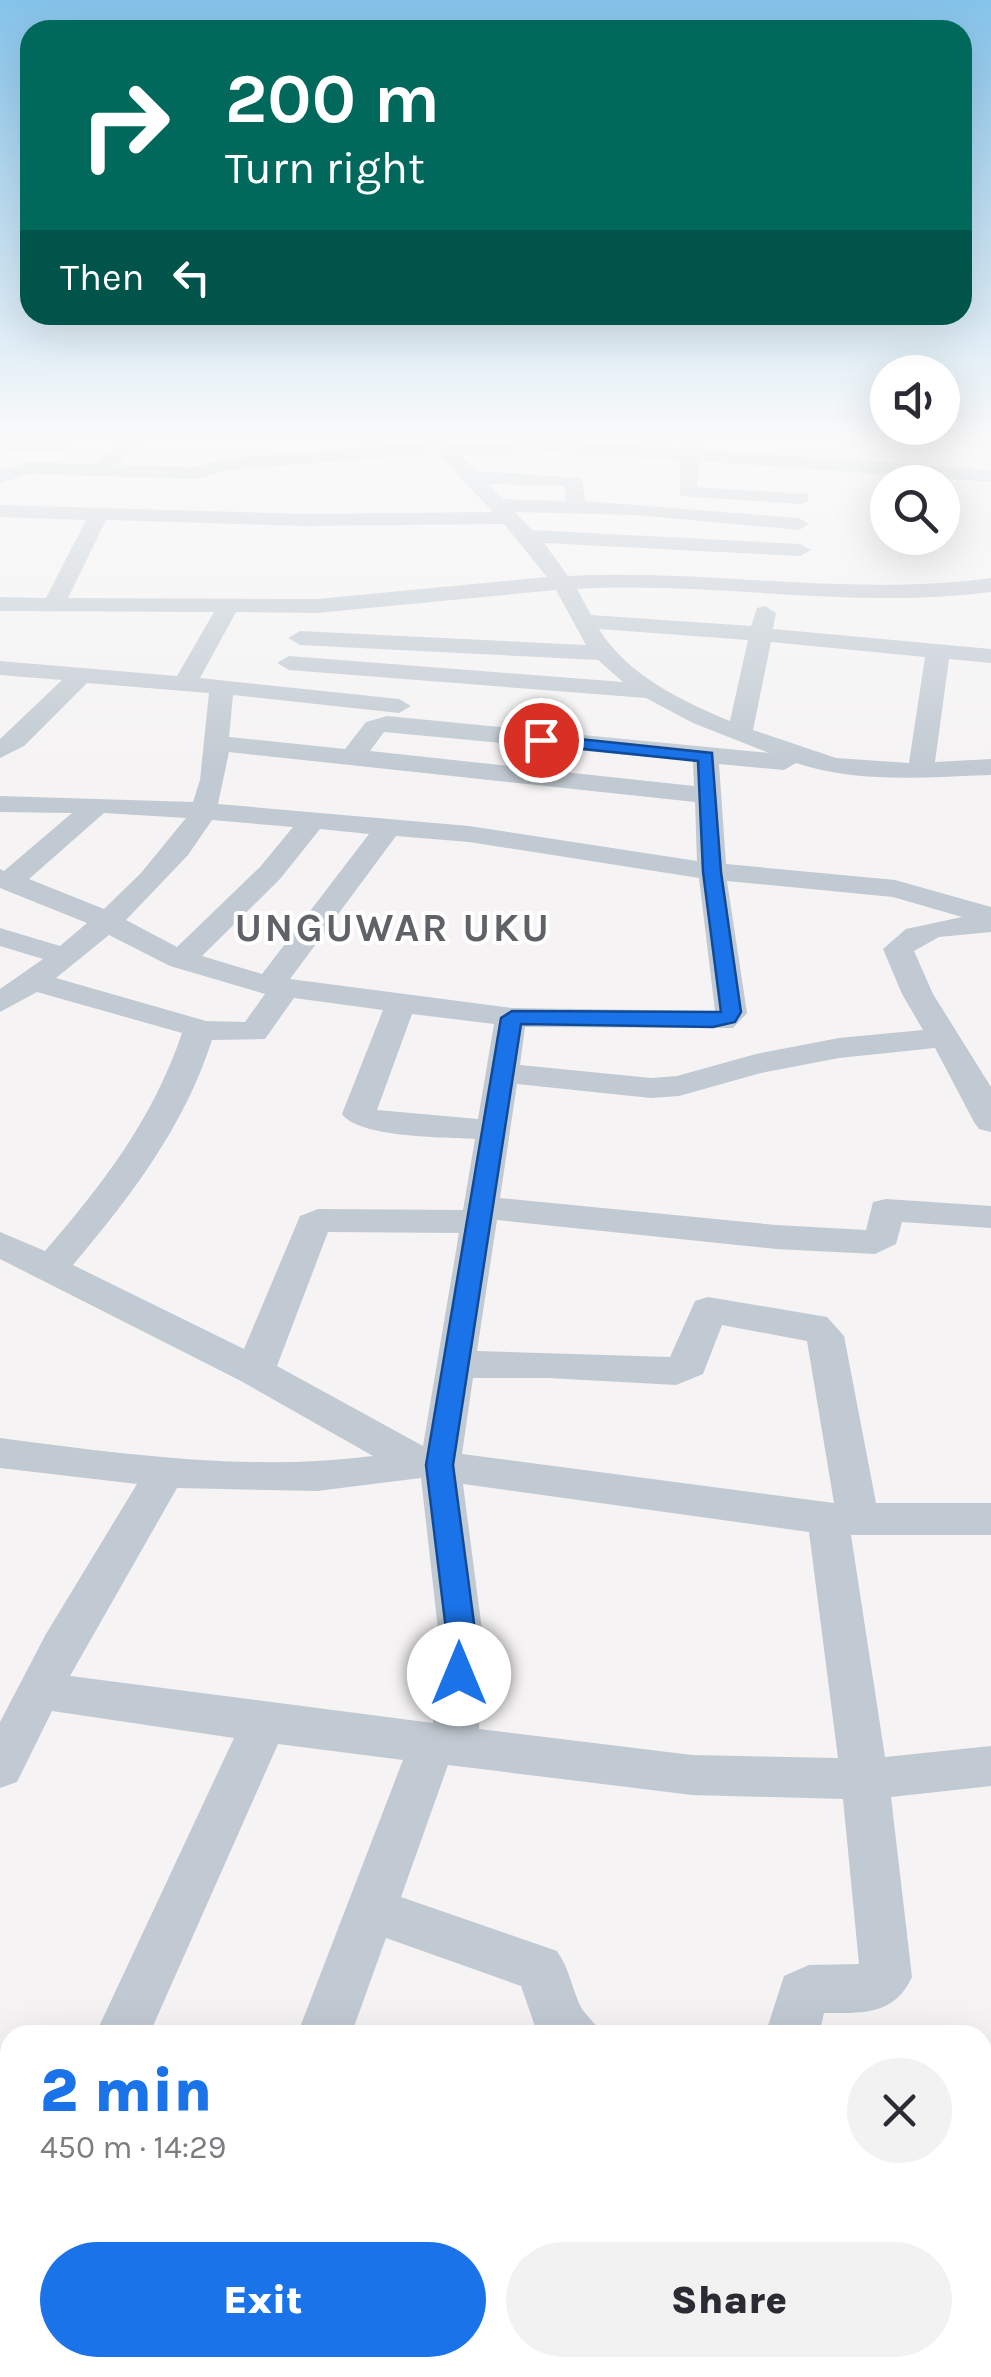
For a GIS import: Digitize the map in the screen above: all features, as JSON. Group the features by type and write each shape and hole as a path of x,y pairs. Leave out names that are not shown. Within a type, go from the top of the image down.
{"street":[{"path":"53,604 85,546"},
{"path":"531,546 564,584 604,653 650,692 689,714 825,764"},
{"path":"760,546 800,550"},
{"path":"800,546 820,590"},
{"path":"0,604 316,606 504,586 656,578 902,594 991,586"},
{"path":"740,734 764,634 767,585"},
{"path":"184,683 229,605"},
{"path":"271,690 289,664 316,606"},
{"path":"582,621 991,656"},
{"path":"300,638 604,653"},
{"path":"922,768 938,650"},
{"path":"289,664 650,692"},
{"path":"0,668 271,690 393,715 706,756 865,769 991,767"},
{"path":"0,750 15,741 82,674"},
{"path":"354,754 376,726 393,715 421,674"},
{"path":"0,1002 35,982 107,923 171,855 202,812 210,792 218,743 222,686"},
{"path":"218,743 354,754 550,780 708,795"},
{"path":"5,880 58,898 182,960 277,987 512,1018 713,1021 728,1018 731,1012 712,872 706,756"},
{"path":"0,804 98,805 390,825 712,872 894,890 991,916"},
{"path":"5,880 98,805"},
{"path":"182,960 270,873 314,820"},
{"path":"35,982 185,1022 198,1030 254,1032 277,987 390,825"},
{"path":"991,925 930,930 898,948 909,984 977,1085 991,1122"},
{"path":"0,938 66,957"},
{"path":"400,1006 359,1114 373,1120 494,1131"},
{"path":"328,2025 369,1909 444,1744 461,1638 430,1464 455,1365 512,1018"},
{"path":"198,1030 155,1136 132,1172 17,1259 255,1371 430,1464"},
{"path":"504,1073 651,1088 679,1086 756,1064 838,1048 945,1037"},
{"path":"255,1371 313,1224 318,1220 480,1215 875,1242 884,1236 886,1210 991,1216 991,1250"},
{"path":"455,1365 548,1364 676,1371 689,1364 708,1310 814,1326 825,1336 864,1779 886,1976 873,1988 808,1988 802,1993 794,2025"},
{"path":"0,1453 166,1472 341,1476 430,1464 843,1519 991,1519"},
{"path":"0,1768 38,1690 166,1472"},
{"path":"38,1690 264,1723 692,1775 864,1779 991,1766"},
{"path":"127,2025 264,1723"},
{"path":"369,1909 540,1968 550,1981 553,2016 560,2025"}],"district":[{"name":"UNGUWAR UKU","path":"393,927"}],"route":[{"path":"459,1674 461,1638 440,1465 512,1018 713,1021 728,1018 731,1012 712,872 706,756 541,740"}]}
